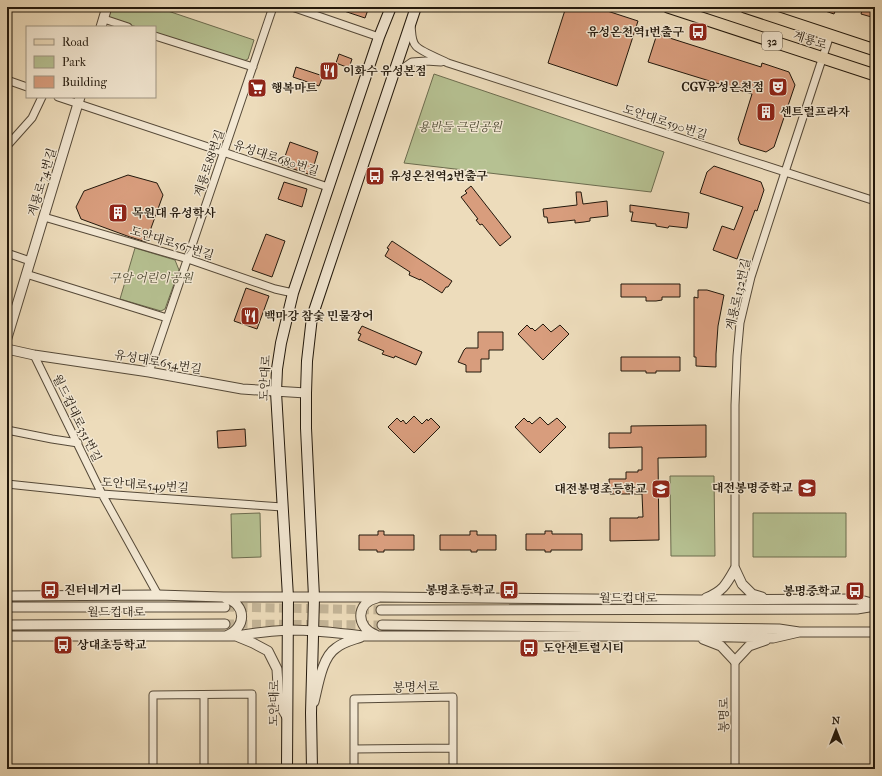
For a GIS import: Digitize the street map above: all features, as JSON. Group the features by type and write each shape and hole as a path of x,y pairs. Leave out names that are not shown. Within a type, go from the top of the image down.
{"main road":[{"name":"도안대로","path":"287,769 288,597 276,392 281,343 292,292 379,37 391,7"},
{"path":"312,769 311,713 314,597 306,428 306,393 307,361 312,317 416,7"},
{"name":"계룡로","path":"668,7 875,75"},
{"name":"계룡로","path":"745,7 875,50"}],"street":[{"path":"107,7 102,23 122,26"},
{"name":"계룡로88번길","path":"149,372 273,7"},
{"path":"292,7 379,37"},
{"path":"411,23 412,39 416,46 448,63"},
{"name":"계룡로132번길","path":"735,569 736,405 737,356 740,323 751,277 784,172 830,35"},
{"path":"156,36 253,67"},
{"path":"393,75 412,62 426,60 448,63"},
{"name":"도안대로590번길","path":"448,63 875,202"},
{"path":"7,80 26,87"},
{"path":"7,146 32,118 42,98"},
{"name":"유성대로680번길","path":"65,98 79,100 224,152 328,187"},
{"name":"계룡로74번길","path":"7,338 79,100"},
{"name":"도안대로567번길","path":"44,217 188,258 275,289 292,292"},
{"path":"7,253 30,261"},
{"path":"26,274 167,318"},
{"name":"유성대로654번길","path":"7,349 34,355 149,372 242,389 306,393"},
{"name":"월드컵대로351번길","path":"34,355 102,494 158,595"},
{"path":"7,430 52,440 78,443"},
{"name":"도안대로549번길","path":"7,484 102,494 282,507"},
{"path":"735,569 742,584 752,594 768,599"},
{"path":"700,600 715,594 726,585 735,569"},
{"path":"7,596 158,595 223,597 700,600 857,599 875,605"},
{"path":"223,597 236,603 242,617 237,630 223,636"},
{"path":"380,597 369,601 362,610 361,616 364,628 369,633 382,636"},
{"name":"월드컵대로","path":"381,610 857,609 875,605"},
{"name":"월드컵대로","path":"7,607 225,607"},
{"name":"월드컵대로","path":"7,624 225,624"},
{"path":"382,625 779,629 799,632 875,632"},
{"path":"7,636 236,636 288,630 313,630 363,636 694,636 773,638"},
{"path":"694,636 721,646 735,661 749,646 773,638 799,632"},
{"path":"236,636 268,651 277,669 279,703 287,717"},
{"path":"311,713 325,662 335,648 350,640 363,636"},
{"name":"봉명로","path":"734,769 735,661"},
{"path":"153,769 153,695 252,694 252,769"},
{"path":"204,695 204,769"},
{"name":"봉명서로","path":"354,749 354,699 453,697 453,769"},
{"path":"354,769 354,749 453,748"}],"green space":[{"path":"111,7 156,7 254,40 248,59 242,62 156,33 156,26 134,26 107,17"},
{"name":"용반들 근린공원","path":"434,74 664,152 651,192 404,163"},
{"name":"구암 어린이공원","path":"135,248 175,260 179,270 165,309 161,311 120,299"},
{"path":"670,476 714,476 715,556 671,556"},
{"path":"260,513 261,557 232,558 231,514"},
{"path":"753,513 846,513 846,557 753,557"}],"building":[{"path":"335,7 369,7 365,18"},
{"path":"566,7 595,7 638,21 617,86 548,63"},
{"path":"816,7 837,7 834,14"},
{"path":"863,7 875,7 875,18 861,14"},
{"path":"657,34 761,67 762,63 789,72 795,85 774,147 766,152 740,144 738,139 752,94 648,62"},
{"path":"339,54 352,59 349,68 336,63"},
{"path":"296,67 323,76 319,86 293,77"},
{"path":"290,142 318,152 311,175 282,165"},
{"path":"714,166 761,182 764,190 737,259 713,250 722,226 734,230 743,207 700,193 707,172"},
{"name":"목원대 유성학사","path":"128,175 157,183 163,195 146,242 81,219 76,207 84,191"},
{"path":"284,182 307,189 302,207 278,199"},
{"path":"471,186 511,237 500,246 482,224 480,225 476,220 478,219 461,197 467,193 465,191"},
{"path":"576,192 581,192 583,204 607,201 608,216 590,218 590,221 584,222 575,223 575,220 548,223 547,217 544,217 543,209 577,205"},
{"path":"630,205 689,213 687,228 669,226 668,228 656,226 656,224 631,221 633,212 630,212"},
{"path":"266,234 285,241 272,277 252,270"},
{"path":"392,241 452,281 448,287 446,287 442,293 420,279 409,275 410,272 385,256 389,249 387,248"},
{"path":"621,284 680,284 680,297 662,297 662,300 646,301 646,297 621,297"},
{"path":"246,288 269,296 257,329 234,321"},
{"path":"698,290 707,290 724,295 718,326 716,367 696,366 696,357 694,357 694,297 698,298"},
{"path":"543,324 551,332 560,325 569,334 543,360 518,334 527,325 535,331"},
{"path":"362,326 422,352 416,365 395,356 394,358 382,354 384,351 358,340 361,334 358,333"},
{"path":"478,332 503,332 503,350 489,350 489,359 481,359 481,372 466,372 466,365 458,362 466,348 478,348"},
{"path":"621,357 680,357 680,371 656,371 656,373 646,373 646,371 621,371"},
{"path":"414,416 422,424 427,419 428,421 431,418 440,427 414,453 388,427 397,418 401,422 403,420 406,424"},
{"path":"540,417 548,425 557,418 566,427 540,453 515,427 524,418 532,424"},
{"path":"706,425 706,457 658,458 659,540 610,541 610,518 643,517 642,494 610,494 609,479 626,479 626,472 638,472 638,470 642,470 642,447 609,448 609,433 631,433 631,426"},
{"path":"245,429 246,446 218,448 217,431"},
{"path":"378,531 384,531 384,535 414,535 414,550 384,550 384,552 377,552 377,550 359,550 359,535 378,535"},
{"path":"470,531 477,531 477,535 496,535 496,550 477,550 477,552 471,552 471,550 440,550 440,535 470,535"},
{"path":"545,531 552,531 552,534 582,534 582,550 551,550 551,552 545,552 545,550 526,550 526,534 545,534"}],"tunnel":[{"path":"225,607 381,610"},
{"path":"225,624 382,625"}],"place":[{"name":"유성온천역1번출구","path":"698,32"},
{"name":"이화수 유성본점","path":"329,71"},
{"name":"CGV유성온천점","path":"778,87"},
{"name":"행복마트","path":"257,88"},
{"name":"센트럴프라자","path":"766,112"},
{"name":"유성온천역2번출구","path":"375,176"},
{"name":"목원대 유성학사","path":"118,213"},
{"name":"백마강 참숯 민물장어","path":"250,316"},
{"name":"대전봉명중학교","path":"807,488"},
{"name":"대전봉명초등학교","path":"661,489"},
{"name":"진터네거리","path":"50,590"},
{"name":"봉명초등학교","path":"509,590"},
{"name":"봉명중학교","path":"855,591"},
{"name":"상대초등학교","path":"63,645"},
{"name":"도안센트럴시티","path":"529,648"}]}
